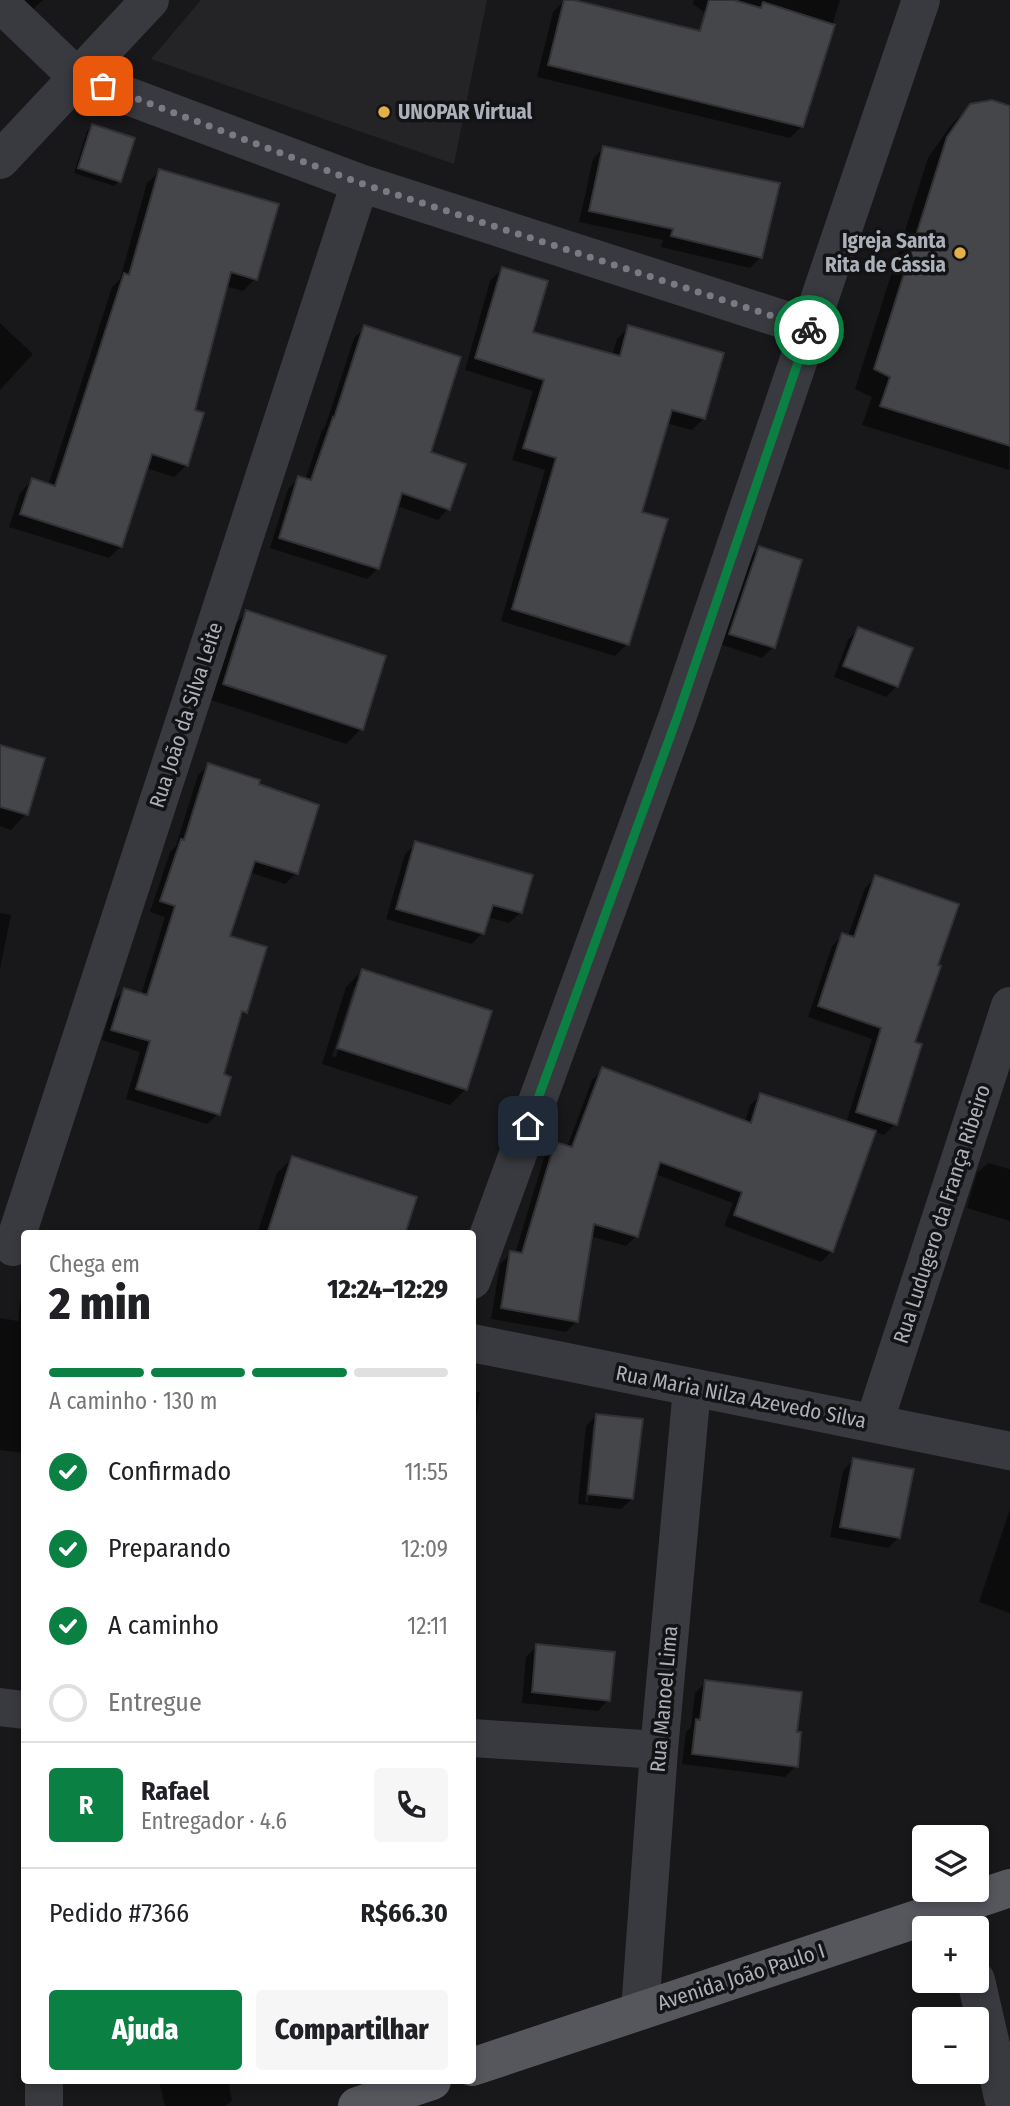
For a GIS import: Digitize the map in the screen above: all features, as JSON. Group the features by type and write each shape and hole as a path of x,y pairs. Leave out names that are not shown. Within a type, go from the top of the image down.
{"main road":[{"name":"Avenida João Paulo I","path":"964,1916 1010,1888"},
{"name":"Avenida João Paulo I","path":"476,2066 640,2011 912,1932"},
{"path":"356,2106 423,2084"}],"street":[{"path":"0,160 149,0"},
{"path":"476,1269 678,715 921,0"},
{"path":"0,4 77,77 360,183 810,328"},
{"name":"Rua João da Silva Leite","path":"12,1247 360,183"},
{"name":"Rua Ludugero da França Ribeiro","path":"874,1423 1010,1006"},
{"name":"Rua Maria Nilza Azevedo Silva","path":"476,1344 1010,1451"},
{"name":"Rua Manoel Lima","path":"640,2011 659,1750 692,1388"},
{"path":"0,1707 21,1710"},
{"path":"476,1738 659,1750"},
{"path":"979,1993 1005,2106"},
{"path":"44,2084 44,2106"}],"shaded area":[{"name":"UNOPAR Virtual","path":"201,0 487,0 454,164 151,59"}],"building":[{"path":"564,0 574,0 700,31 709,0 734,0 761,8 763,2 835,25 803,127 548,65"},
{"name":"Igreja Santa Rita de Cássia","path":"992,100 1010,106 1010,446 880,406 890,377 874,369 947,137 970,104"},
{"path":"92,124 135,138 121,182 78,168"},
{"path":"603,146 780,183 762,258 671,236 673,229 589,211"},
{"path":"159,169 279,204 257,280 231,272 195,410 204,413 188,466 152,454 122,547 20,514 32,478 55,486 124,273 129,275"},
{"path":"502,267 548,281 533,332 620,356 628,325 724,353 705,419 672,410 642,512 668,519 629,645 512,609 556,458 523,448 544,380 475,358"},
{"path":"364,325 461,357 431,452 466,464 450,510 402,493 379,569 279,538 298,476 311,480"},
{"path":"759,546 802,560 775,648 729,634"},
{"path":"246,610 386,656 363,730 223,684"},
{"path":"858,627 913,648 898,687 843,666"},
{"path":"0,745 45,758 28,815 0,807"},
{"path":"208,763 260,780 259,784 319,805 298,874 255,861 230,936 267,947 247,1013 242,1011 224,1074 231,1077 220,1115 136,1089 150,1041 111,1030 124,988 147,995 175,906 160,901 181,839 184,840"},
{"path":"415,841 533,875 522,913 493,905 484,934 396,909"},
{"path":"875,875 959,904 915,1042 922,1044 897,1125 856,1112 881,1028 818,1006 842,933 854,937"},
{"path":"362,969 492,1011 467,1090 337,1048"},
{"path":"602,1067 751,1123 760,1093 876,1131 833,1252 734,1215 742,1192 660,1162 638,1237 594,1224 578,1322 501,1308 510,1251 522,1253 555,1142 572,1147"},
{"path":"292,1156 417,1197 406,1230 268,1230"},
{"path":"596,1414 643,1419 633,1499 588,1494"},
{"path":"853,1458 914,1469 900,1538 840,1527"},
{"path":"536,1644 615,1652 610,1701 532,1692"},
{"path":"705,1680 802,1692 797,1732 801,1732 798,1767 692,1754 696,1719 700,1720"}],"way so far":[{"path":"103,86 360,183 810,328 809,330"}],"place":[{"name":"UNOPAR Virtual","path":"384,112"},
{"name":"Igreja Santa Rita de Cássia","path":"960,253"}],"route":[{"path":"528,1126 678,715 809,330"}]}
